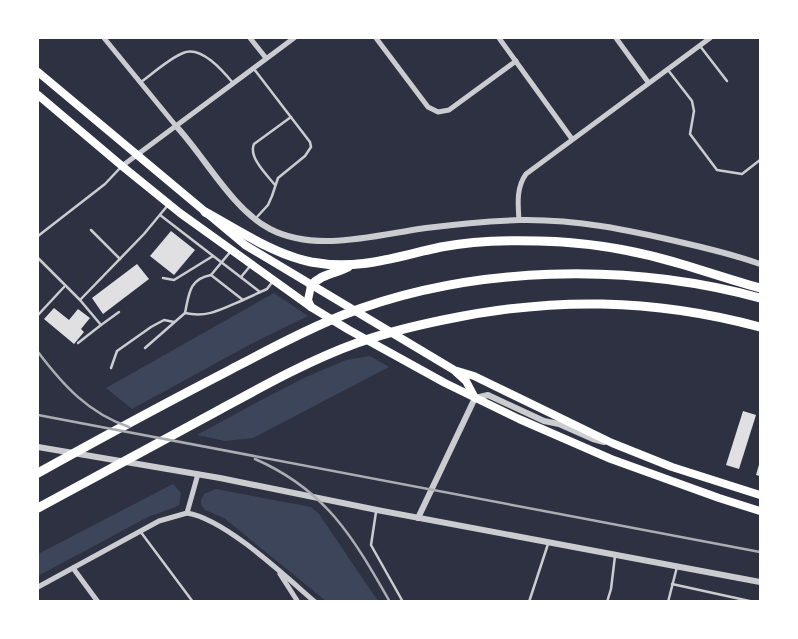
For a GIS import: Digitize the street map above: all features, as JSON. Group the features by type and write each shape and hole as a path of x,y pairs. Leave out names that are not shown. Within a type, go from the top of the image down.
{"highway":[{"path":"204,212 276,250 292,256 316,262 350,266"},
{"path":"310,286 323,275 337,273 350,266 459,244 541,241 626,251 680,264 760,288"},
{"path":"40,471 303,332 384,301 472,282 534,274 570,272 650,278 698,285 760,298"},
{"path":"38,508 285,375 335,352 380,335 421,324 512,307 582,303 685,311 760,327"}],"main road":[{"path":"38,72 245,245 310,286 454,370 472,388 475,398"},
{"path":"38,95 169,204 311,307 386,351 475,398 611,459 760,511"},
{"path":"310,286 308,300 311,307"},
{"path":"454,370 474,376 612,444 760,495"},
{"path":"719,498 724,484"}],"street":[{"path":"104,38 195,147 243,209 268,228 284,235 299,240 328,241 450,225 519,220 564,221 623,228 722,250 760,264"},
{"path":"250,38 266,58"},
{"path":"122,166 294,38"},
{"path":"376,38 428,106 438,112 449,110 516,61"},
{"path":"499,38 572,139"},
{"path":"616,38 648,82"},
{"path":"519,220 519,189 521,181 526,174 710,38"},
{"path":"418,518 475,398 488,395 544,420 560,424 593,439 612,444"},
{"path":"38,447 198,474 376,510 760,582"},
{"path":"187,513 198,474"},
{"path":"38,587 159,520 187,513 212,520 277,569 315,602"},
{"path":"74,568 98,602"},
{"path":"277,569 298,602"}],"lane":[{"path":"700,45 726,81"},
{"path":"141,82 183,52 194,52 212,60 233,83"},
{"path":"253,68 310,142 311,147 305,156 278,178 268,205 255,219"},
{"path":"667,68 692,101 694,111 690,134 717,170 742,174 760,160"},
{"path":"275,185 254,156 252,148 254,144 291,117"},
{"path":"38,236 105,184 122,166"},
{"path":"80,300 120,260 169,204"},
{"path":"160,215 260,292"},
{"path":"91,230 120,260"},
{"path":"145,348 185,313 191,287 200,277 211,275 232,249"},
{"path":"163,278 174,280 213,256"},
{"path":"38,258 64,287 80,300 101,325"},
{"path":"241,277 252,264"},
{"path":"211,275 243,300"},
{"path":"185,313 198,316 215,312 267,289 274,280"},
{"path":"38,315 64,287"},
{"path":"78,343 119,312"},
{"path":"111,368 117,351 158,323 164,320 174,322"},
{"path":"376,510 371,545 403,602"},
{"path":"140,531 193,602"},
{"path":"528,602 548,542"},
{"path":"607,602 616,555"},
{"path":"668,602 677,566"},
{"path":"672,584 754,602"}],"shaded area":[{"path":"274,293 308,316 251,344 132,409 106,388"},
{"path":"370,356 389,367 253,438 225,441 197,435 306,377 346,360"},
{"path":"173,484 181,493 179,505 148,517 38,576 38,554"},
{"path":"216,489 311,507 319,514 378,601 326,601 224,518 205,510 201,505 204,494"}],"building":[{"path":"171,231 195,250 174,275 150,256"},
{"path":"137,264 149,279 103,314 92,298"},
{"path":"54,308 69,320 78,309 90,318 81,329 84,332 74,344 44,319"},
{"path":"743,411 756,415 739,469 726,465"},
{"path":"760,461 760,476 756,475"}],"railway":[{"path":"38,352 57,376 78,397 101,414 129,427"},
{"path":"38,415 760,552"},
{"path":"255,459 280,471 301,485 319,501 350,536 390,602"}]}
